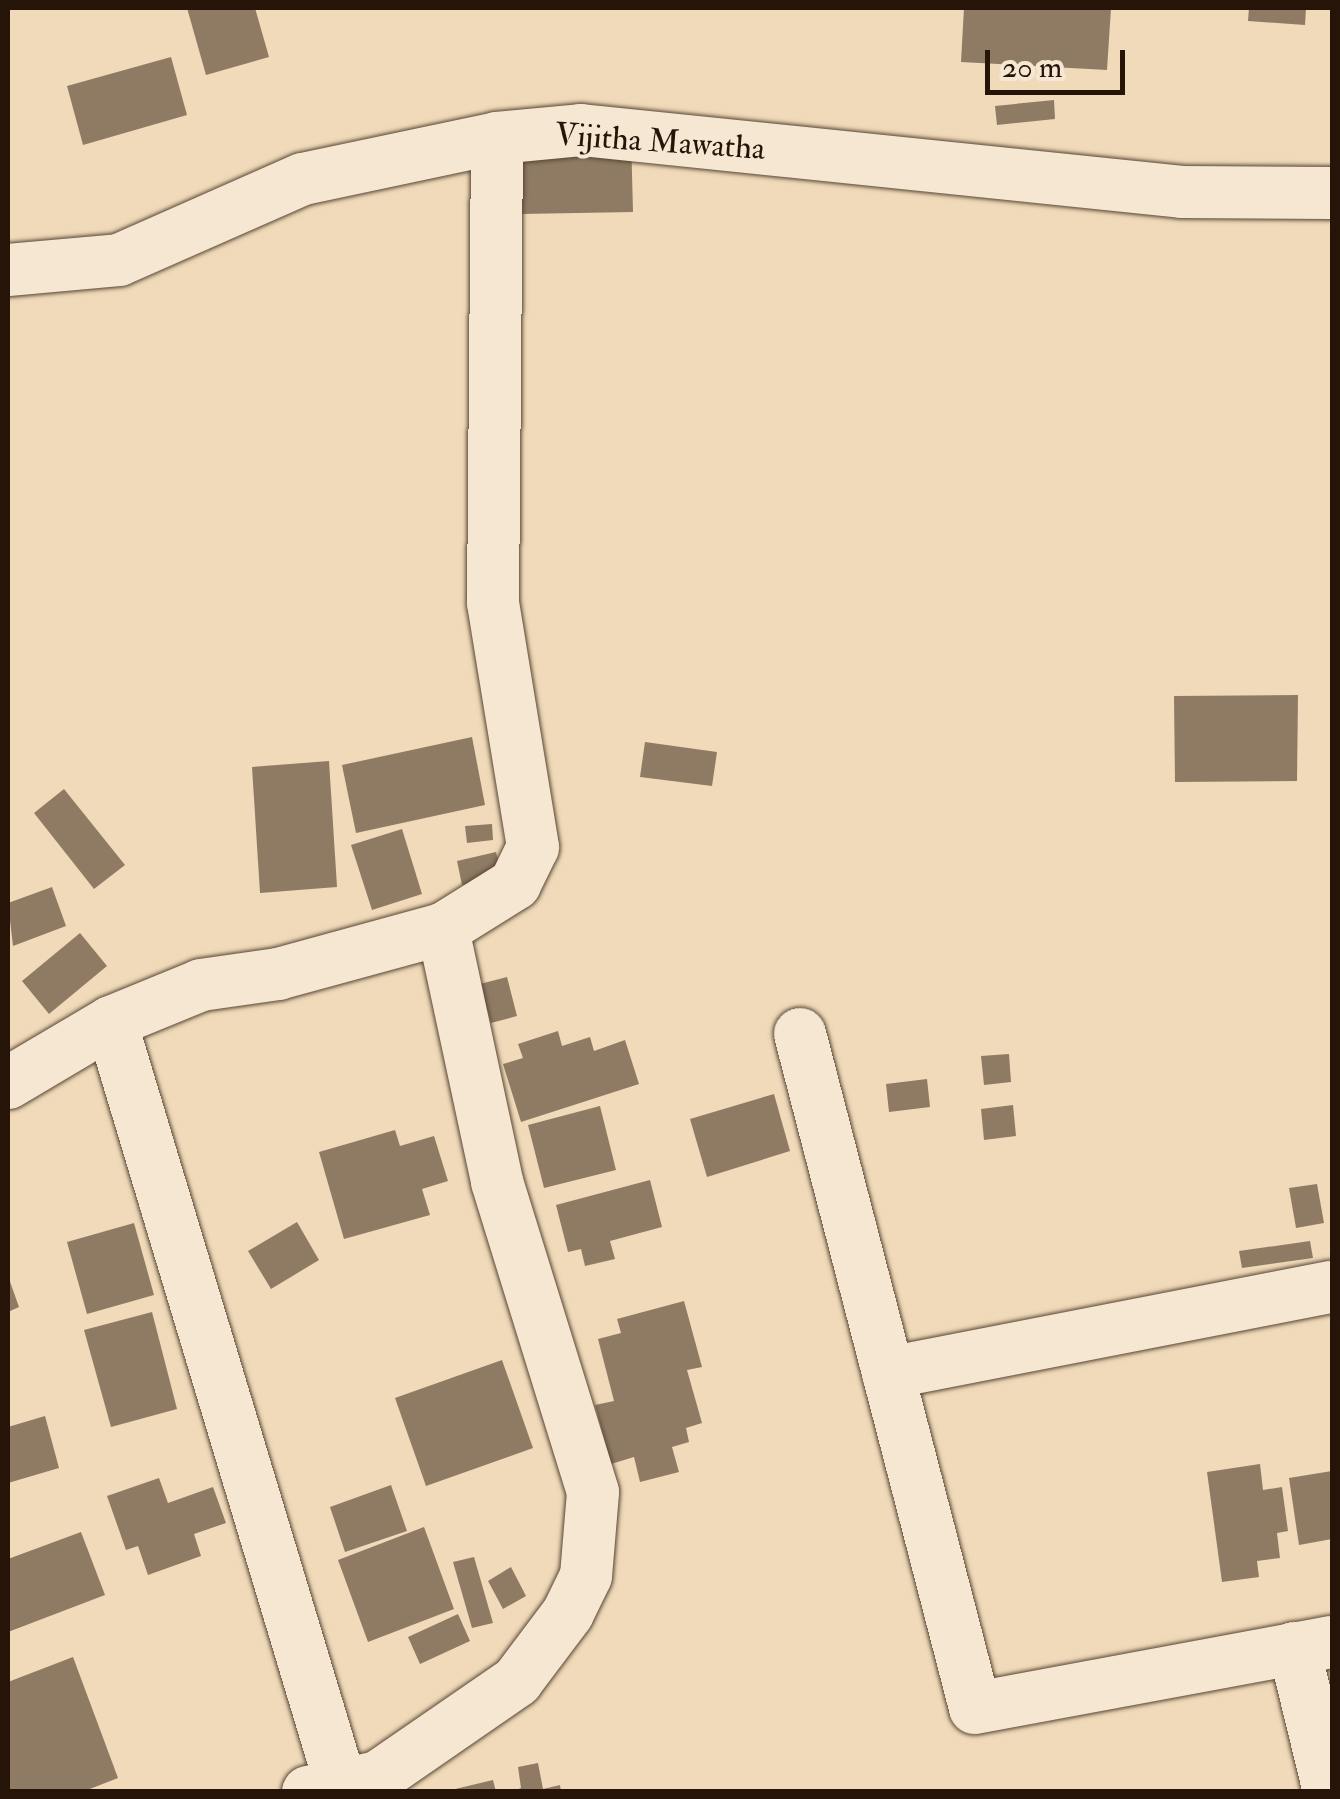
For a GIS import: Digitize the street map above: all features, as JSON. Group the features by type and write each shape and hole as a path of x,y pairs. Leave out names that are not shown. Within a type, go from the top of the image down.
{"street":[{"name":"Vijitha Mawatha","path":"8,270 119,260 303,179 497,138 581,130 1182,192 1332,193"},
{"path":"8,1082 111,1022 200,985 278,974 443,928 515,884 533,847 494,603 497,138"},
{"path":"111,1022 324,1788 378,1777 517,1681 568,1613 586,1576 593,1492 497,1180 443,928"},
{"path":"800,1034 975,1708 1313,1645 1328,1792"},
{"path":"888,1374 1332,1287"}],"building":[{"path":"187,8 255,8 269,57 206,75"},
{"path":"964,8 1111,8 1107,70 961,62"},
{"path":"1249,8 1306,8 1305,25 1248,21"},
{"path":"171,57 187,115 83,145 67,86"},
{"path":"1054,100 1055,119 997,125 995,106"},
{"path":"631,136 633,212 521,214 519,139"},
{"path":"1298,695 1297,781 1175,782 1174,696"},
{"path":"472,737 485,805 356,833 342,765"},
{"path":"645,742 717,752 712,786 640,777"},
{"path":"329,761 337,887 260,893 252,767"},
{"path":"64,789 125,865 94,889 34,813"},
{"path":"492,824 493,840 467,843 465,826"},
{"path":"402,829 422,894 372,910 351,845"},
{"path":"496,852 502,876 462,885 457,861"},
{"path":"52,887 66,926 13,946 8,903"},
{"path":"80,933 107,966 49,1014 22,981"},
{"path":"507,977 517,1016 491,1023 480,984"},
{"path":"558,1031 562,1046 590,1037 594,1051 625,1040 639,1084 521,1122 503,1064 523,1058 518,1044"},
{"path":"1009,1054 1011,1082 984,1085 981,1056"},
{"path":"927,1079 930,1107 889,1112 886,1084"},
{"path":"774,1094 790,1151 707,1177 690,1119"},
{"path":"1013,1105 1016,1136 984,1140 981,1109"},
{"path":"600,1106 616,1170 544,1188 528,1125"},
{"path":"395,1130 400,1146 434,1136 448,1181 422,1189 430,1215 344,1239 319,1152"},
{"path":"650,1180 662,1227 610,1241 615,1259 585,1266 581,1249 568,1252 556,1205"},
{"path":"1317,1184 1324,1223 1296,1228 1289,1188"},
{"path":"297,1222 319,1260 271,1289 248,1251"},
{"path":"134,1223 154,1295 87,1314 67,1242"},
{"path":"1310,1241 1313,1258 1242,1268 1239,1251"},
{"path":"8,1276 19,1307 8,1312"},
{"path":"684,1301 702,1367 687,1370 702,1423 686,1428 689,1442 672,1447 679,1472 640,1482 634,1457 611,1464 595,1405 614,1401 598,1339 621,1333 617,1319"},
{"path":"152,1312 177,1409 111,1427 84,1330"},
{"path":"502,1360 533,1448 426,1486 395,1398"},
{"path":"45,1416 59,1468 8,1483 8,1427"},
{"path":"1260,1464 1263,1490 1282,1487 1288,1531 1277,1533 1280,1558 1257,1561 1259,1577 1222,1582 1207,1472"},
{"path":"1332,1471 1332,1539 1299,1545 1289,1478"},
{"path":"159,1478 168,1503 213,1487 226,1523 194,1534 201,1556 148,1575 138,1546 126,1550 107,1496"},
{"path":"391,1485 407,1531 345,1552 330,1507"},
{"path":"424,1527 454,1609 368,1642 338,1560"},
{"path":"81,1532 105,1595 8,1632 8,1559"},
{"path":"474,1557 493,1623 472,1628 453,1562"},
{"path":"511,1567 526,1596 503,1609 488,1581"},
{"path":"458,1614 470,1641 420,1664 408,1637"},
{"path":"73,1657 118,1778 82,1792 8,1792 8,1682"},
{"path":"538,1763 543,1789 560,1785 561,1792 511,1792 521,1788 518,1767"},
{"path":"493,1780 496,1792 451,1792 451,1790"}]}
